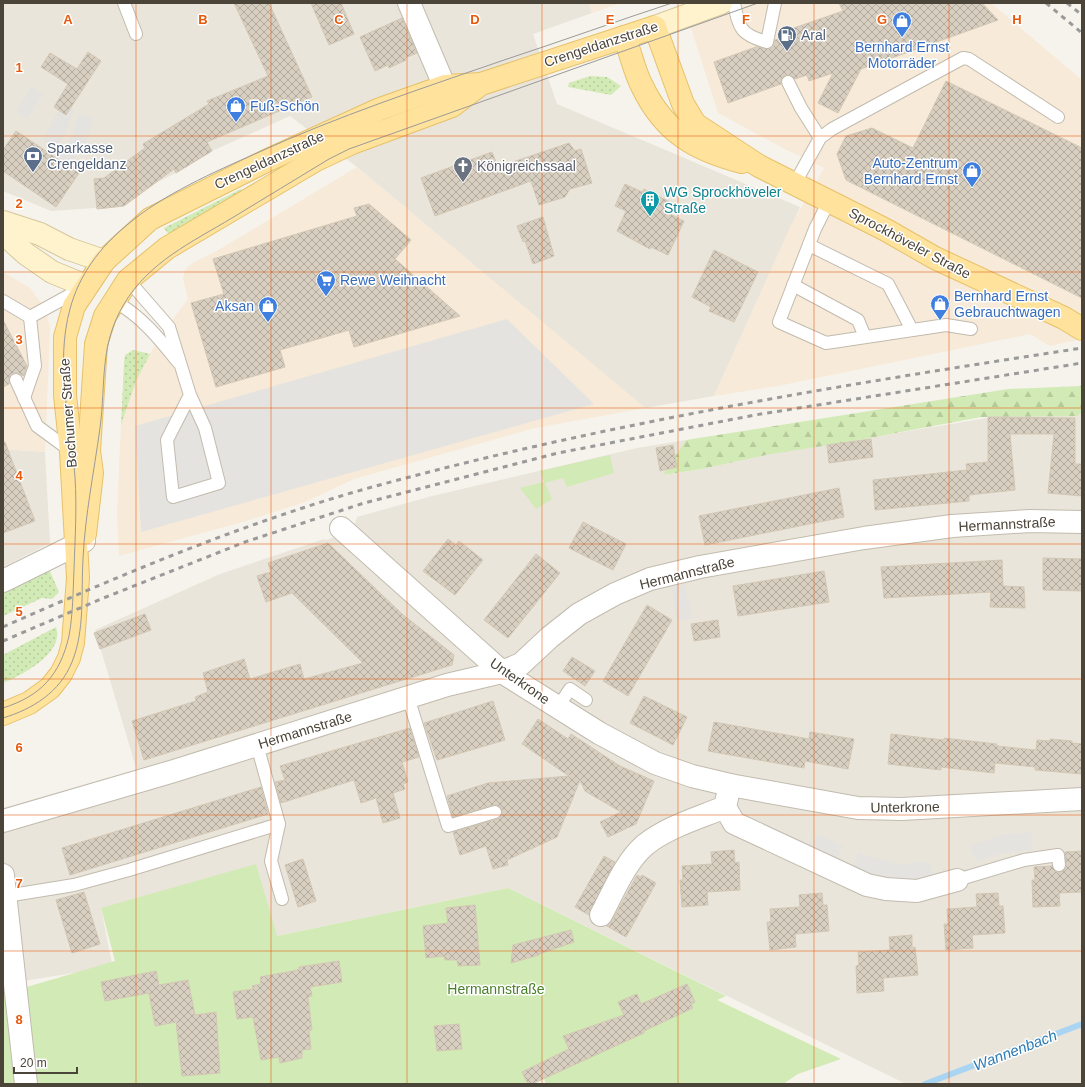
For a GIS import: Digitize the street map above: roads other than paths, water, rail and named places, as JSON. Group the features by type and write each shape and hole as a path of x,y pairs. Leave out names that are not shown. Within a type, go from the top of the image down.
{"main road":[{"name":"Crengeldanzstraße","path":"114,301 128,280 167,248 312,151 380,109 448,96 655,27 720,3"},
{"name":"Sprockhöveler Straße","path":"655,27 683,104 695,124 759,166 829,201 935,258 1064,318 1082,328"},
{"name":"Sprockhöveler Straße","path":"624,37 641,85 662,120 674,131 696,146 720,156 759,166"},
{"name":"Crengeldanzstraße","path":"86,286 104,261 128,237 150,219 204,191 312,151"},
{"path":"3,222 40,234 68,249 104,261 128,280"},
{"path":"3,233 26,254 52,272 86,286 114,301"},
{"name":"Bochumer Straße","path":"3,714 22,707 50,688 61,674 69,658 73,643 78,578 82,562 80,543 91,481 66,408 65,337 74,306 86,286"},
{"name":"Bochumer Straße","path":"80,451 96,344 105,316 114,301"}],"street":[{"path":"409,3 448,96"},
{"name":"Hermannstraße","path":"3,821 257,745 447,685 502,672 521,664 550,637 579,614 615,594 650,579 700,567 864,538 952,526 1030,521 1082,522"},
{"name":"Unterkrone","path":"341,528 502,672 599,733 655,763 692,776 730,785 858,808 902,809 1082,799"},
{"path":"3,581 80,543"},
{"path":"730,785 725,807 734,822 867,885 886,889 917,891 957,880"},
{"path":"601,915 629,865 644,846 666,832 725,807"},
{"path":"3,875 26,1084"}],"lane":[{"path":"124,3 136,34"},
{"path":"734,3 739,25 750,37 768,42 775,3"},
{"path":"795,184 820,138 963,58 969,59 1058,117"},
{"path":"788,82 801,108 820,138"},
{"path":"829,201 809,245 779,322 826,343 946,325 970,330"},
{"path":"809,245 888,284 912,330"},
{"path":"128,280 169,327 183,368 190,395 205,428 219,483 173,497 167,440 190,395"},
{"path":"793,285 858,320 865,337"},
{"path":"30,317 86,286"},
{"path":"3,301 30,317"},
{"path":"114,301 134,314 149,328 183,368"},
{"path":"24,398 35,366 30,317"},
{"path":"16,380 37,426 80,451"},
{"path":"558,707 566,687 586,700"},
{"path":"408,697 448,826 495,812"},
{"path":"257,745 279,824 271,861 282,899"},
{"path":"6,896 81,883 279,824"},
{"path":"957,880 1024,860 1058,855 1059,865"}],"waterway":[{"name":"Wannenbach","path":"925,1084 1082,1024"}],"tram line":[{"path":"3,708 28,697 47,682 60,662 69,636 73,603 76,500 73,456 65,393 64,351 66,330 74,297 85,273 99,252 117,234 141,214 172,194 223,168 318,127 412,92 672,3"},
{"path":"3,718 25,710 53,691 67,673 76,650 81,624 83,559 86,526 100,428 107,350 116,320 124,304 134,289 146,276 172,254 329,159 349,149 758,3"}],"railway":[{"path":"1046,3 1082,33"},
{"path":"1067,3 1082,15"},
{"path":"3,627 92,588 227,534 365,489 453,466 542,445 721,408 901,376 1082,348"},
{"path":"3,641 101,599 245,542 364,503 558,453 755,415 1082,363"}],"place":[{"name":"Bernhard Ernst Motorräder","path":"902,38"},
{"name":"Aral","path":"787,52"},
{"name":"Fuß-Schön","path":"236,123"},
{"name":"Sparkasse Crengeldanz","path":"33,173"},
{"name":"Königreichssaal","path":"463,183"},
{"name":"Auto-Zentrum Bernhard Ernst","path":"972,188"},
{"name":"WG Sprockhöveler Straße","path":"650,217"},
{"name":"Rewe Weihnacht","path":"326,297"},
{"name":"Bernhard Ernst Gebrauchtwagen","path":"940,321"},
{"name":"Aksan","path":"268,323"}]}
